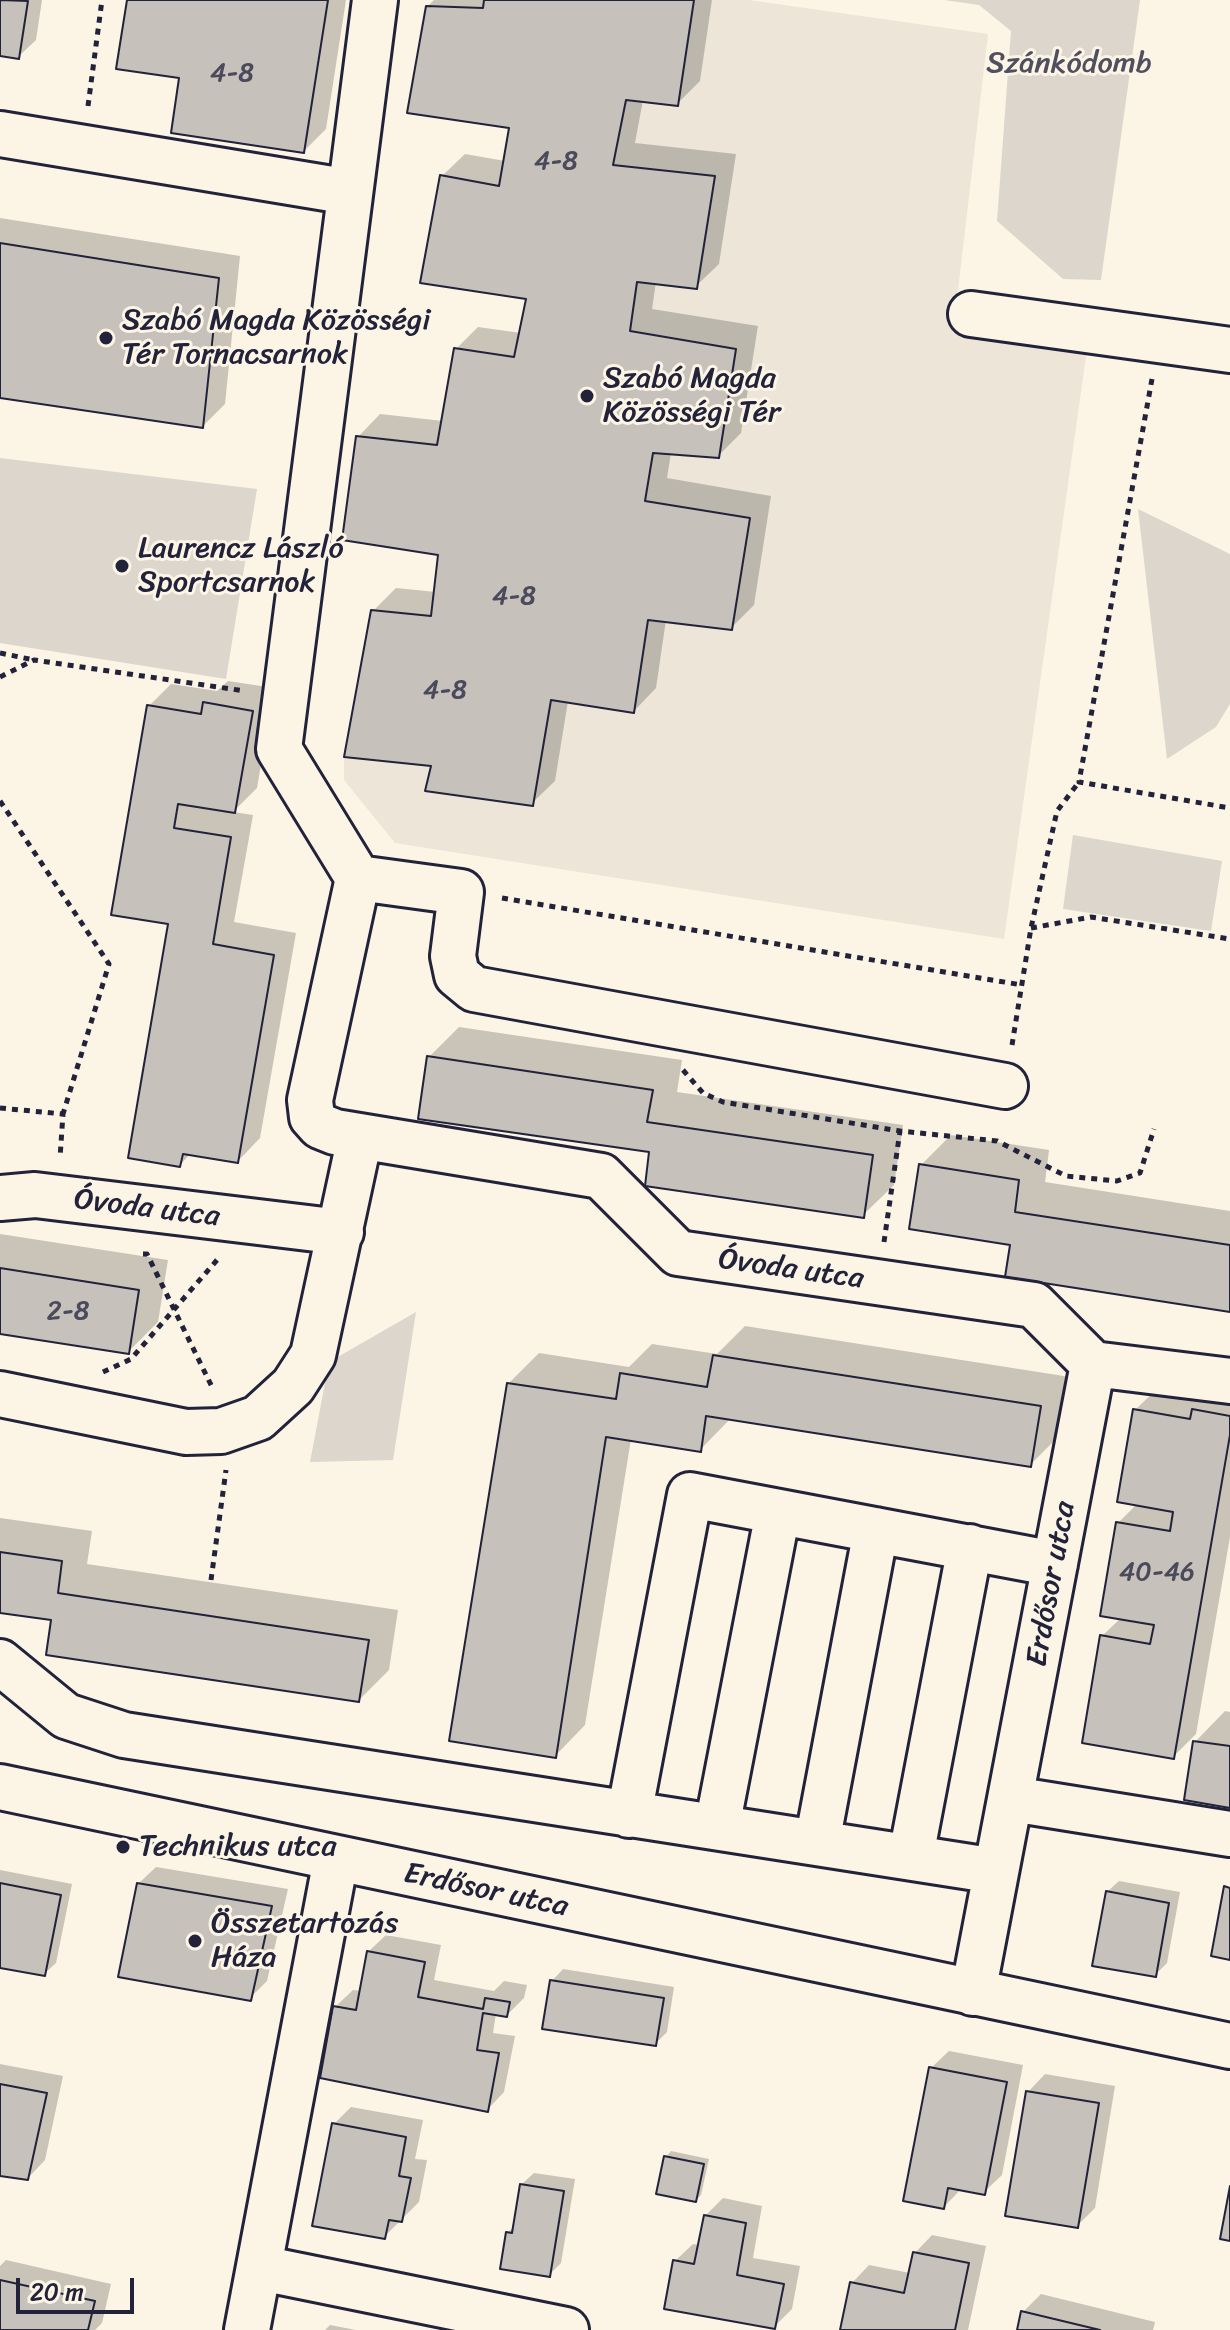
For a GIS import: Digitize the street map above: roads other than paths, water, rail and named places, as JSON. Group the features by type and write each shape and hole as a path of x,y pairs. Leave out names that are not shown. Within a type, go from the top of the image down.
{"street":[{"path":"375,0 279,749 358,878 461,892 453,956 457,975 474,989 1005,1086"},
{"path":"0,134 350,192"},
{"path":"971,314 1230,350"},
{"name":"Óvoda utca","path":"358,878 310,1100 312,1117 320,1126 360,1137 601,1176 678,1253 1034,1305 1093,1364"},
{"path":"21,1398 186,1432 232,1428 258,1418 293,1386 313,1355 360,1137"},
{"name":"Óvoda utca","path":"23,1193 341,1232"},
{"path":"1093,1364 1230,1381"},
{"name":"Erdősor utca","path":"973,1993 1093,1364"},
{"path":"629,1815 690,1495 1055,1564"},
{"path":"717,1827 778,1512"},
{"path":"817,1843 876,1530"},
{"path":"911,1856 970,1547"},
{"path":"0,1662 66,1716 124,1735 996,1871"},
{"name":"Erdősor utca","path":"0,1787 1230,2046"},
{"path":"1012,1799 1230,1834"},
{"path":"247,2330 336,1859"},
{"path":"261,2268 566,2330"}],"place":[{"name":"Szabó Magda Közösségi Tér Tornacsarnok","path":"106,338"},
{"name":"Szabó Magda Közösségi Tér","path":"587,396"},
{"name":"Laurencz László Sportcsarnok","path":"122,566"},
{"name":"Technikus utca","path":"123,1847"},
{"name":"Összetartozás Háza","path":"195,1941"}],"park label":[{"name":"Szánkódomb","path":"1069,64"}]}
